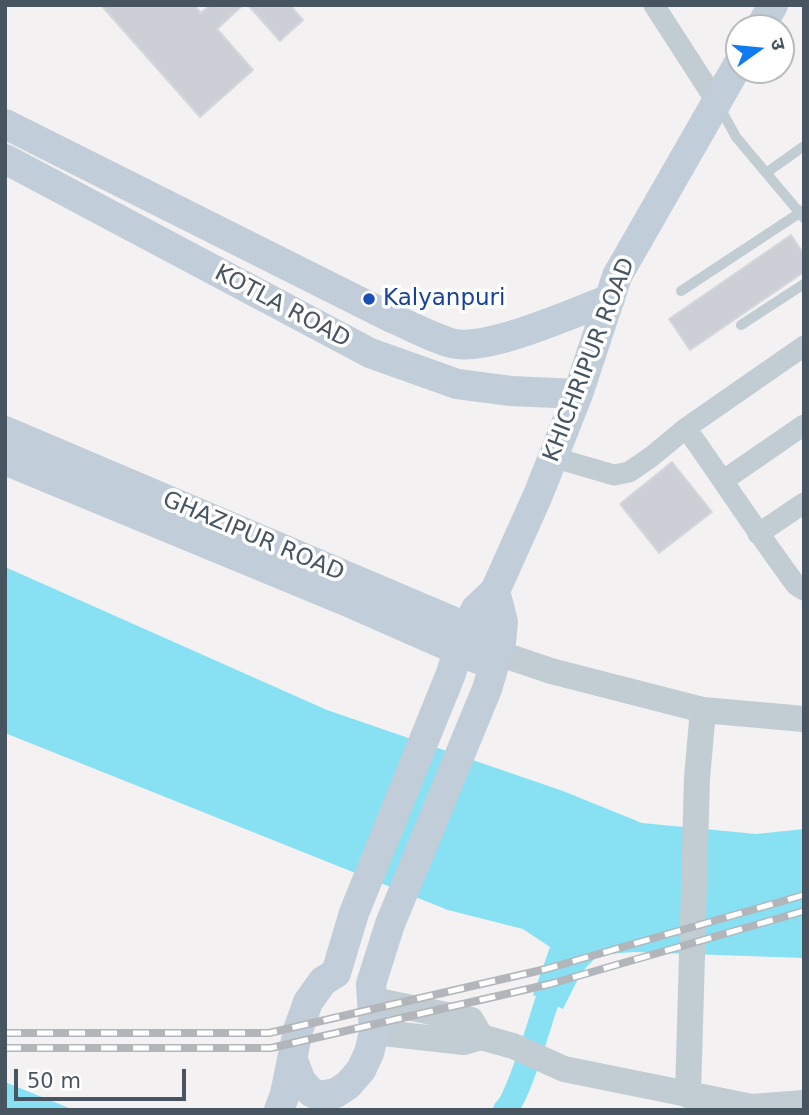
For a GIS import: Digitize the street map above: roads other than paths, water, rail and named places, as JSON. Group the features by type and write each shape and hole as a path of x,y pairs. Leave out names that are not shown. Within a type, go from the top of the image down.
{"main road":[{"name":"KHICHRIPUR ROAD","path":"336,973 354,913 476,609 495,591 538,495 578,394 617,276 726,84"},
{"name":"KOTLA ROAD","path":"5,124 392,318 452,343 470,345 509,336 610,299"},
{"name":"KOTLA ROAD","path":"5,159 359,348 457,384 511,391 578,394"},
{"path":"457,384 470,345"},
{"name":"GHAZIPUR ROAD","path":"5,431 458,652"},
{"name":"GHAZIPUR ROAD","path":"5,460 348,602 458,652 495,663"},
{"path":"293,1060 301,1080 311,1092 328,1101 361,1070 369,1053 374,1032 372,992 390,924 495,663 503,622 495,591"},
{"path":"279,1110 285,1094 298,1030 308,1002 323,981 336,973 357,975 372,992"}],"street":[{"path":"654,5 716,101"},
{"path":"552,457 614,475 629,472 686,428 804,346"},
{"path":"724,481 804,425"},
{"path":"686,428 758,534 796,585 804,590"},
{"path":"758,534 804,503"},
{"path":"495,663 551,671 703,710 804,719"},
{"path":"688,1095 697,778 703,710"},
{"path":"372,992 471,1020 481,1037"},
{"path":"374,1032 464,1042 481,1037 513,1046 564,1069 752,1107 804,1102"}],"lane":[{"path":"681,291 802,213 736,137 716,101"},
{"path":"766,173 804,146"},
{"path":"741,325 804,284"}],"water":[{"path":"5,567 327,710 563,791 642,823 756,834 804,829 804,958 634,952 598,955 581,973 563,1009 533,995 550,947 523,929 448,910 5,733"},
{"path":"5,1082 74,1110 5,1110"}],"waterway":[{"path":"505,1110 522,1076 547,1001"}],"railway":[{"path":"5,1033 269,1033 546,969 804,895"},
{"path":"5,1048 271,1048 550,984 804,911"}],"place":[{"name":"Kalyanpuri","path":"369,299"}]}
